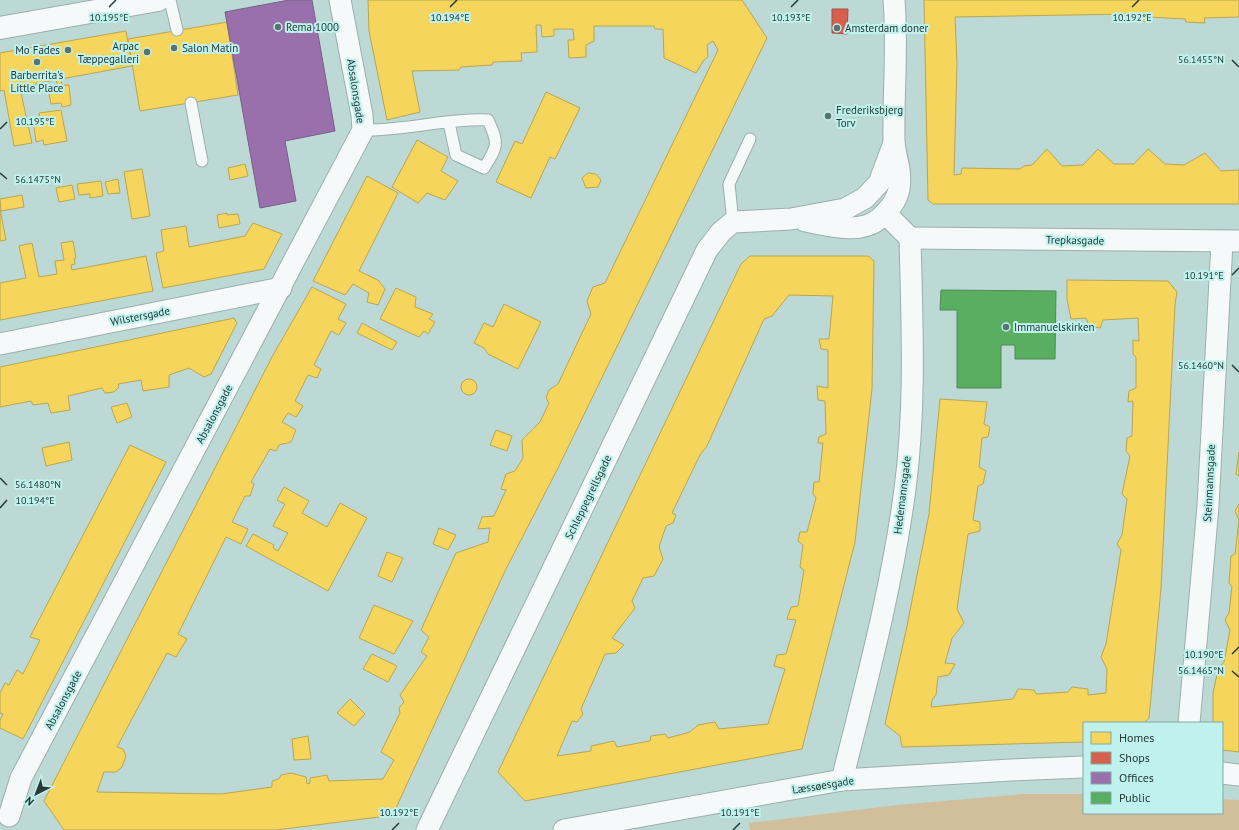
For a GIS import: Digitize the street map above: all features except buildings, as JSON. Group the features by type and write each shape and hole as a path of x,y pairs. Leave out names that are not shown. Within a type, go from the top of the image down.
{"street":[{"path":"0,28 158,0"},
{"name":"Absalonsgade","path":"7,822 21,778 281,288 363,130 362,115 340,0"},
{"path":"791,219 833,226 864,227 879,220 890,207 898,190 900,169 894,143 894,0"},
{"path":"733,222 791,219 845,209 865,198 879,183 894,143"},
{"path":"885,213 910,238"},
{"name":"Schleppegrellsgade","path":"427,830 708,250 721,232 733,222"},
{"name":"Trepkasgade","path":"910,238 1230,242"},
{"name":"Hedemannsgade","path":"842,780 884,614 905,488 913,375 910,238"},
{"name":"Steinmannsgade","path":"1189,722 1230,242"},
{"name":"Wilstersgade","path":"0,344 281,288"},
{"name":"Læssøesgade","path":"564,830 842,780 1083,767"},
{"path":"1223,773 1239,775"}],"lane":[{"path":"170,0 177,30"},
{"path":"191,103 202,161"},
{"path":"363,130 386,130 449,123 465,119 488,120 496,137 495,151 484,168 456,155 449,123"},
{"path":"733,222 729,184 750,139"}],"shaded area":[{"path":"1023,794 1083,794 1083,814 1223,814 1223,799 1239,800 1239,830 750,830 749,823 898,805"}],"place":[{"name":"Rema 1000","path":"278,27"},
{"name":"Amsterdam doner","path":"837,28"},
{"name":"Salon Matin","path":"174,48"},
{"name":"Mo Fades","path":"68,50"},
{"name":"Arpac Tæppegalleri","path":"147,52"},
{"name":"Barberrita's Little Place","path":"37,62"},
{"name":"Frederiksbjerg Torv","path":"828,116"},
{"name":"Immanuelskirken","path":"1006,327"}]}
